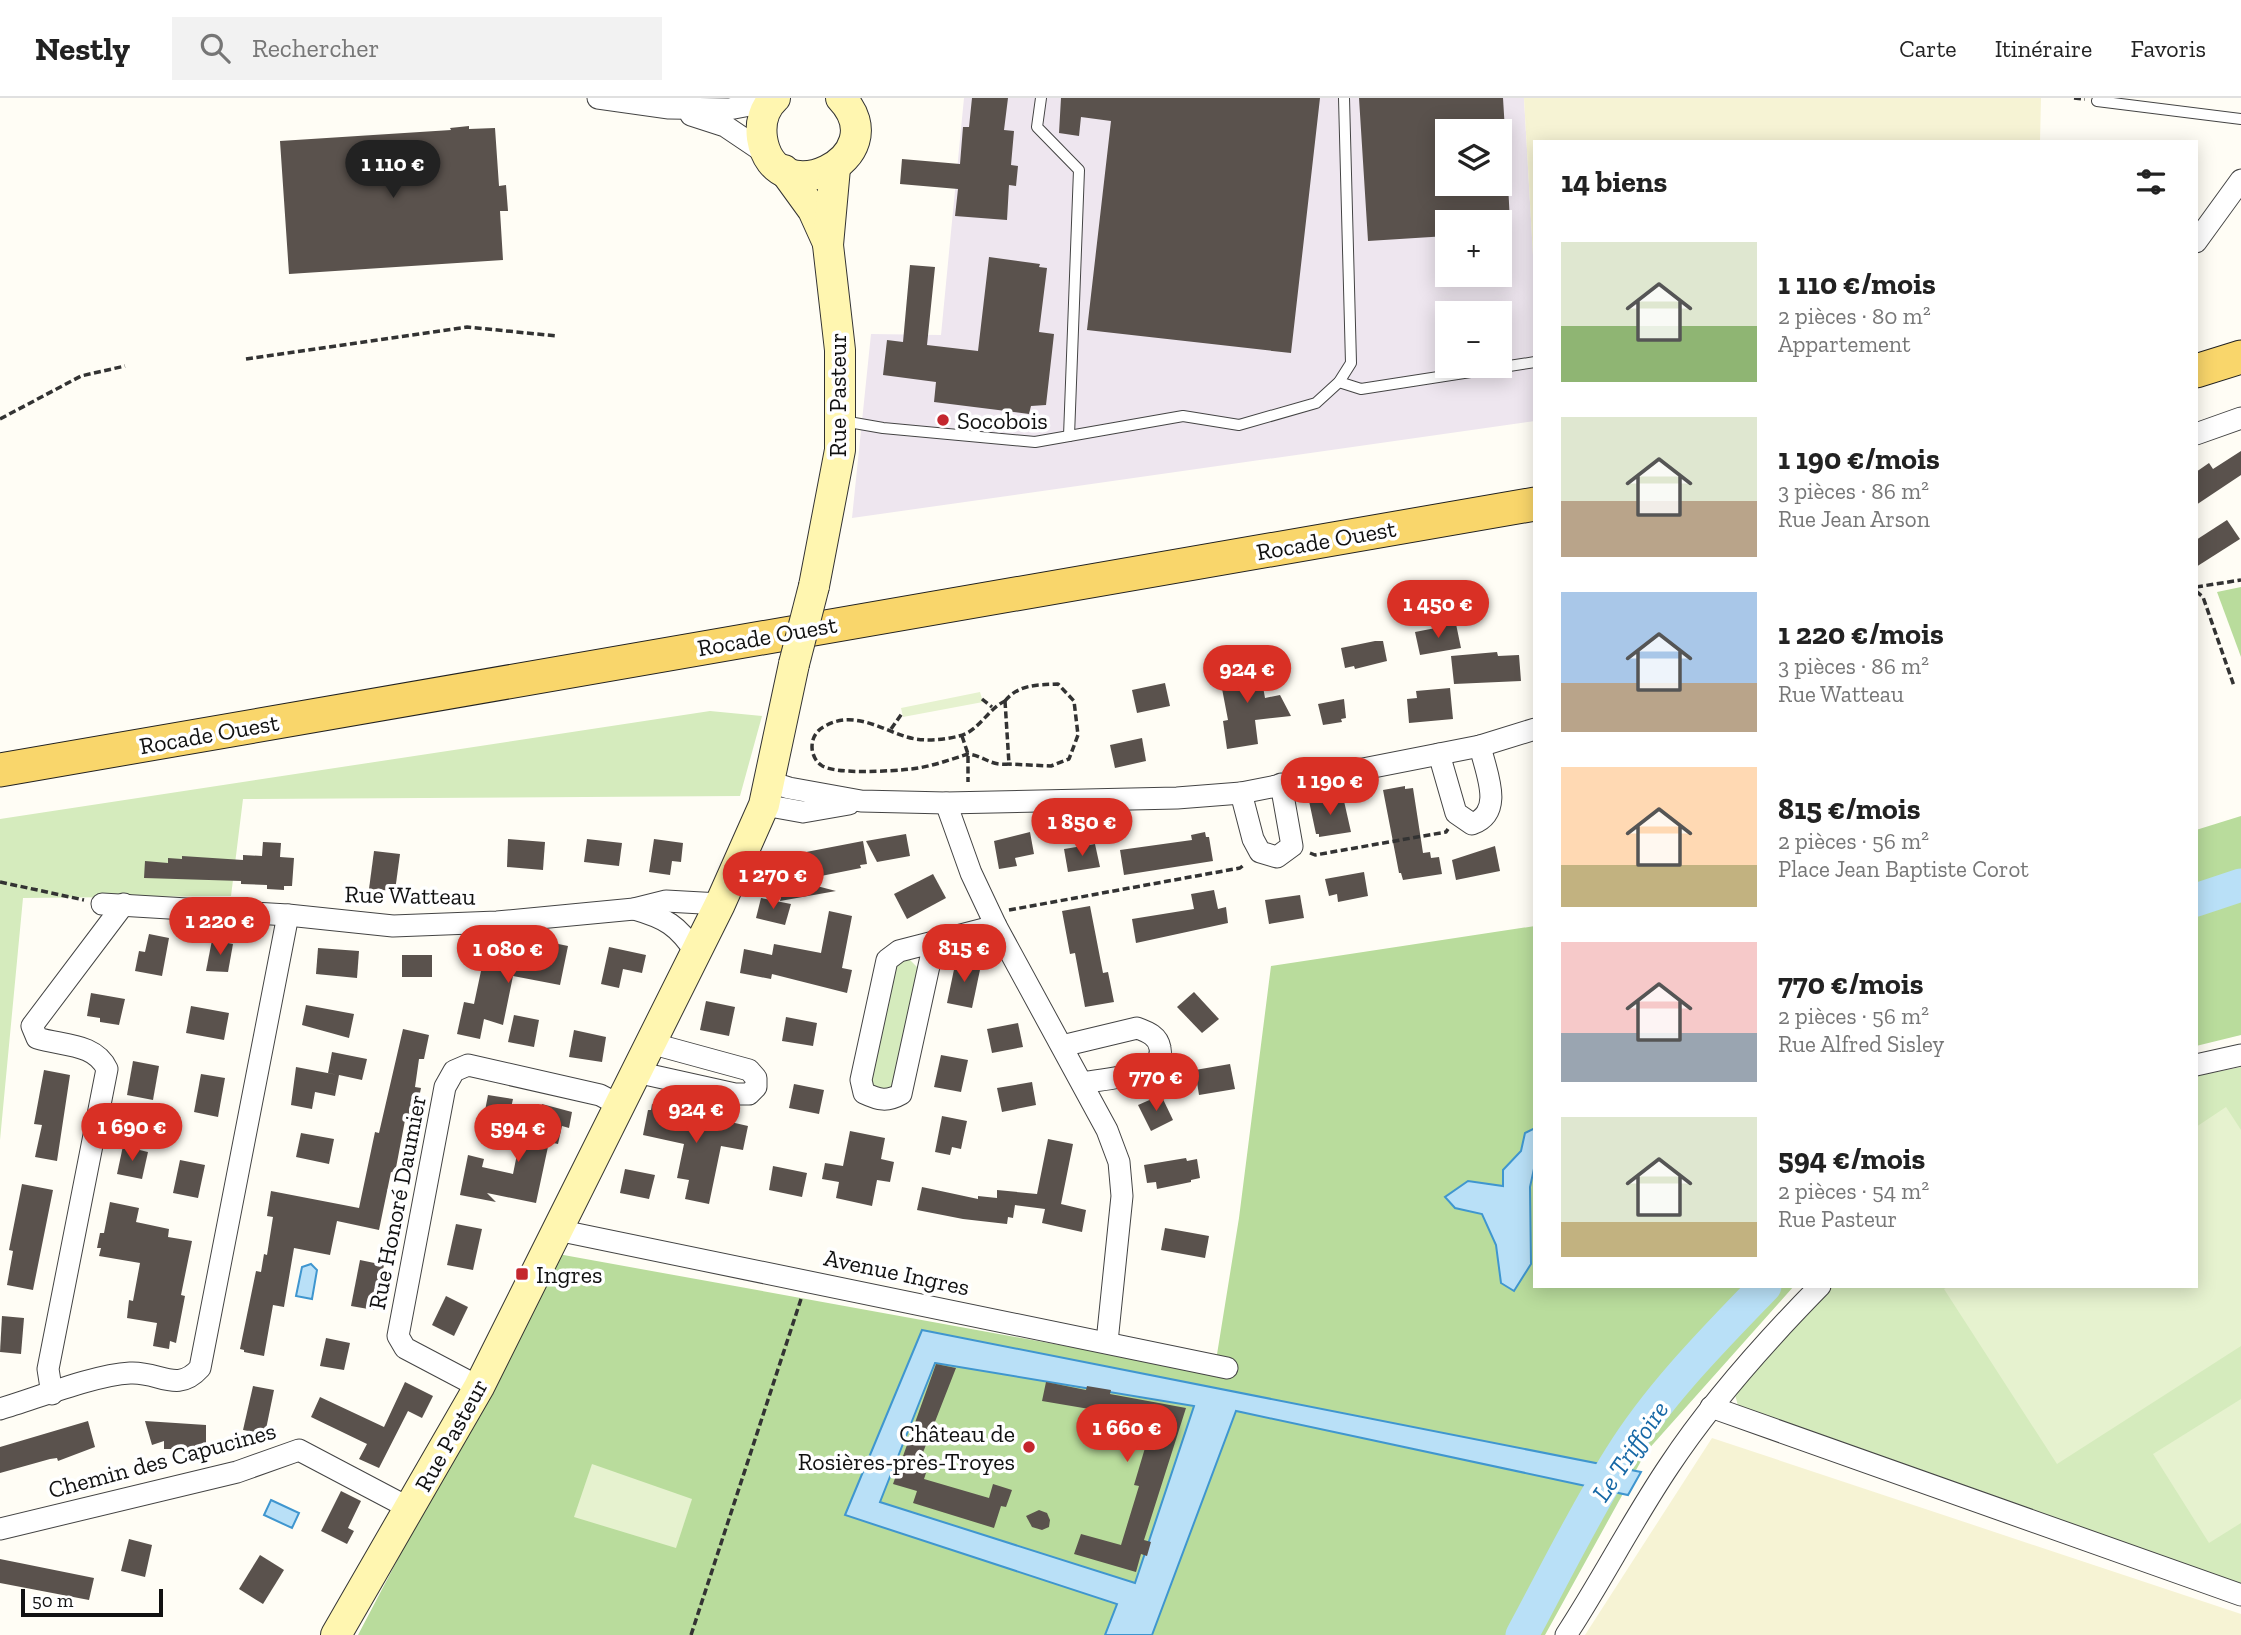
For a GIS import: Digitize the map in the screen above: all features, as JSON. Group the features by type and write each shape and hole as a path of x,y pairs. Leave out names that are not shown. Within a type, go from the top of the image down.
{"main road":[{"path":"2198,370 2241,357"},
{"name":"Rocade Ouest","path":"0,770 1533,504"}],"street":[{"path":"597,98 669,108 729,109 773,100"},
{"path":"773,100 761,127 762,142 776,162"},
{"path":"669,108 724,126 776,162 810,177 835,168 852,146 855,131 853,117 845,100"},
{"name":"Rue Pasteur","path":"776,162 813,209 828,245"},
{"name":"Rue Pasteur","path":"336,1635 479,1387 720,904 767,793 779,727 814,586 840,450 841,350 828,245 835,168"},
{"path":"2198,239 2241,180"},
{"path":"2198,433 2241,418"},
{"path":"767,793 803,813 861,802 1177,798 1241,793 1480,746 1533,730"},
{"path":"1439,754 1455,813 1472,824 1484,820 1491,811 1492,797 1480,746"},
{"path":"1241,793 1253,839 1260,852 1277,857 1292,846 1281,784"},
{"path":"946,803 971,873 993,919 1083,1083 1115,1151 1122,1196 1107,1342"},
{"name":"Rue Watteau","path":"99,903 288,915 393,926 497,922 634,909 666,901 720,904"},
{"path":"52,1394 48,1369 107,1069 102,1058 92,1050 37,1038 32,1026 124,904"},
{"name":"Rue Watteau","path":"634,909 659,916 673,924 696,953"},
{"path":"0,1409 132,1372 180,1381 190,1379 200,1368 288,915"},
{"path":"933,943 901,1094 890,1101 875,1098 864,1093 861,1080 887,960 900,951 933,943 993,919"},
{"path":"1062,1046 1137,1028 1149,1032 1157,1039 1161,1049 1160,1060 1151,1069 1083,1083"},
{"path":"636,1072 735,1094 749,1094 756,1087 756,1079 748,1070 735,1064 672,1051 650,1043"},
{"path":"2198,1065 2241,1055"},
{"name":"Rue Honoré Daumier","path":"479,1387 405,1348 398,1336 446,1087 454,1071 468,1065 600,1096 619,1105"},
{"name":"Avenue Ingres","path":"557,1230 1227,1368"},
{"path":"1566,1635 1669,1465 1711,1407 1818,1288"},
{"path":"1711,1407 2241,1595"},
{"name":"Chemin des Capucines","path":"0,1529 237,1472 299,1450 409,1508"}],"lane":[{"path":"1041,98 1037,127 1079,170 1069,436"},
{"path":"840,421 883,428 1035,442 1182,416 1239,425 1316,403 1339,382 1352,363 1344,98"},
{"path":"2097,101 2241,119"},
{"path":"1339,382 1361,389 1533,362"}],"path":[{"path":"246,359 467,327 558,336"},
{"path":"0,419 82,376 125,366"},
{"path":"2198,589 2241,580"},
{"path":"2198,591 2203,597 2234,686"},
{"path":"1058,684 1074,701 1078,735 1069,759 1051,766 993,766 977,755 968,754 911,769 834,770 821,766 813,755 811,744 816,732 827,724 843,720 869,722 905,736 926,740 962,736 985,718 992,708 1005,701 1014,690 1034,685 1058,684"},
{"path":"982,699 992,708"},
{"path":"1005,701 1009,764"},
{"path":"891,729 903,712"},
{"path":"962,736 968,754 968,782"},
{"path":"1292,846 1315,855 1446,832 1455,813"},
{"path":"993,919 1240,868 1260,852"},
{"path":"0,882 99,903"},
{"path":"691,1635 803,1294"}],"shaded area":[{"path":"964,98 1524,98 1533,255 1533,421 852,518 871,334 941,335"},
{"path":"1524,98 2041,98 2040,140 1533,140 1533,255"},
{"path":"1712,1438 2241,1614 2241,1635 1585,1635"}],"green space":[{"path":"2241,587 2241,657 2217,592"},
{"path":"980,692 983,702 903,717 901,708"},
{"path":"710,711 762,716 740,796 243,799 231,896 23,898 0,1140 0,819"},
{"path":"2241,816 2241,1035 2198,1046 2198,829"},
{"path":"1533,926 1533,1288 1792,1288 1646,1452 1545,1635 358,1635 558,1254 1214,1373 1239,1218 1271,966"},
{"path":"903,959 910,960 919,969 898,1085 886,1093 869,1083 890,971"},
{"path":"2241,1067 2241,1587 1740,1413 1734,1391 1830,1288 2198,1288 2198,1076"},
{"path":"2226,1107 2241,1130 2241,1346 2057,1464 1944,1289 2198,1288 2198,1126"},
{"path":"2241,1399 2241,1523 2209,1543 2153,1454"},
{"path":"592,1464 692,1499 676,1548 574,1517"}],"water":[{"path":"1533,1129 1533,1173 1530,1187 1531,1264 1514,1291 1501,1283 1496,1245 1482,1214 1455,1208 1445,1197 1468,1181 1503,1186 1503,1170 1521,1151 1525,1133"},
{"path":"311,1264 317,1270 312,1299 296,1296 302,1267"},
{"path":"922,1330 1641,1472 1628,1495 1236,1411 1152,1635 1105,1635 1117,1604 845,1515","holes":["935,1363 1194,1406 1135,1583 880,1502"]},
{"path":"271,1500 299,1513 292,1528 264,1515"}],"building":[{"path":"972,98 1008,98 1004,130 1014,131 1011,165 1018,166 1016,186 1009,185 1007,220 955,216 958,189 900,184 902,159 960,164 963,127 969,127"},
{"path":"1061,98 1320,98 1291,353 1087,330 1111,121 1081,117 1079,136 1059,133"},
{"path":"1359,98 1503,98 1504,119 1435,119 1435,196 1509,196 1509,210 1435,210 1435,237 1368,241"},
{"path":"469,126 469,129 495,128 499,186 506,185 508,211 500,211 503,260 289,274 280,141 451,130 450,128"},
{"path":"989,257 1040,264 1039,267 1047,268 1039,332 1054,334 1046,405 1031,406 1029,414 934,402 936,382 883,375 887,340 903,342 910,265 935,267 927,345 978,351"},
{"path":"2241,451 2241,475 2198,504 2198,471 2209,463 2213,469"},
{"path":"2227,520 2240,539 2198,566 2198,539"},
{"path":"1456,624 1461,648 1420,655 1415,632"},
{"path":"1383,641 1387,661 1355,669 1354,666 1345,668 1341,648"},
{"path":"1497,652 1498,656 1519,655 1521,681 1454,684 1451,656"},
{"path":"1259,664 1265,698 1280,695 1291,716 1255,720 1258,744 1227,749 1223,721 1228,720 1219,673"},
{"path":"1165,683 1170,706 1137,713 1132,690"},
{"path":"1450,688 1453,719 1409,723 1407,699 1417,698 1416,691"},
{"path":"1344,699 1346,718 1341,719 1342,722 1323,725 1318,704"},
{"path":"1142,738 1146,761 1115,768 1110,745"},
{"path":"1405,786 1405,789 1413,788 1423,853 1430,852 1431,858 1439,857 1442,874 1403,880 1399,873 1383,790"},
{"path":"1333,797 1334,801 1344,801 1351,832 1319,837 1309,801"},
{"path":"1030,832 1034,854 1015,858 1017,866 999,869 994,841"},
{"path":"1205,832 1206,837 1209,837 1213,861 1124,875 1120,850 1192,840 1191,835"},
{"path":"906,834 910,856 877,862 866,841"},
{"path":"508,839 545,842 543,870 507,867"},
{"path":"587,839 622,843 619,866 584,862"},
{"path":"654,839 683,843 681,862 672,861 670,875 649,872"},
{"path":"863,841 867,864 860,865 861,868 811,878 806,852"},
{"path":"263,842 281,843 280,857 294,858 292,886 284,886 284,890 267,889 267,885 241,884 241,881 144,878 145,861 168,863 168,858 182,859 182,856 243,860 243,855 262,856"},
{"path":"1095,844 1100,867 1068,872 1064,849"},
{"path":"1495,846 1500,871 1456,880 1452,860"},
{"path":"374,851 400,854 395,891 369,889"},
{"path":"1364,872 1368,896 1338,902 1337,894 1329,896 1325,879"},
{"path":"933,874 946,898 907,919 894,894"},
{"path":"786,878 836,891 780,901"},
{"path":"1214,890 1218,909 1226,907 1228,923 1136,943 1132,919 1194,909 1191,894"},
{"path":"1300,895 1304,918 1269,924 1265,900"},
{"path":"761,898 791,904 785,925 756,918"},
{"path":"1090,906 1103,973 1108,972 1114,1002 1085,1007 1075,953 1070,954 1062,911"},
{"path":"829,911 852,916 842,968 852,970 847,993 772,974 771,979 740,973 744,949 772,955 774,944 821,953"},
{"path":"149,934 169,938 162,976 135,971 139,951 145,952"},
{"path":"212,940 233,944 228,972 206,971"},
{"path":"544,941 568,946 560,985 513,976 503,1025 484,1019 480,1039 457,1034 464,1002 474,1004 485,952 540,961"},
{"path":"609,947 646,955 642,973 623,969 619,988 601,984"},
{"path":"318,948 359,951 357,978 316,974"},
{"path":"402,955 432,955 432,977 402,977"},
{"path":"956,960 981,965 972,1008 947,1003"},
{"path":"1194,992 1219,1019 1202,1033 1177,1007"},
{"path":"91,993 125,999 119,1025 100,1022 100,1018 87,1016"},
{"path":"706,1001 735,1007 729,1036 700,1030"},
{"path":"306,1005 354,1014 349,1038 302,1025"},
{"path":"191,1006 229,1013 224,1040 186,1033"},
{"path":"514,1015 539,1020 534,1047 508,1042"},
{"path":"786,1017 817,1023 813,1046 782,1041"},
{"path":"1018,1023 1023,1047 992,1053 987,1029"},
{"path":"403,1029 429,1035 424,1059 419,1059 415,1087 421,1088 415,1117 406,1115 395,1173 391,1172 379,1230 337,1221 330,1255 294,1248 284,1307 273,1305 264,1356 244,1352 240,1349 256,1271 261,1272 264,1254 267,1255 273,1217 267,1216 271,1191 359,1208 375,1132 379,1133"},
{"path":"574,1030 606,1037 602,1062 569,1057"},
{"path":"332,1052 367,1059 362,1080 339,1075 335,1096 315,1092 312,1109 291,1105 296,1067 338,1075 328,1073"},
{"path":"941,1055 968,1060 961,1092 934,1087"},
{"path":"133,1061 159,1066 153,1100 127,1095"},
{"path":"1230,1064 1235,1089 1199,1095 1195,1070"},
{"path":"44,1070 70,1075 57,1161 35,1157 42,1125 34,1124"},
{"path":"201,1074 225,1078 218,1117 194,1112"},
{"path":"1032,1082 1036,1105 1002,1112 997,1088"},
{"path":"794,1084 824,1090 819,1114 789,1108"},
{"path":"488,1095 513,1099 505,1135 489,1131 490,1127 482,1126"},
{"path":"1161,1095 1173,1120 1151,1131 1138,1105"},
{"path":"542,1104 572,1112 569,1128 562,1126 558,1144 549,1142 536,1203 487,1193 496,1202 460,1195 468,1155 484,1159 482,1167 513,1174 519,1144 533,1147"},
{"path":"652,1104 748,1126 743,1150 721,1146 709,1204 685,1199 689,1180 677,1178 684,1144 643,1135 648,1110 651,1110"},
{"path":"942,1116 967,1121 961,1149 952,1147 950,1155 935,1152"},
{"path":"850,1131 885,1138 881,1159 894,1162 890,1182 877,1180 872,1206 836,1198 839,1182 822,1179 825,1163 843,1166"},
{"path":"301,1133 334,1139 329,1164 296,1157"},
{"path":"1048,1139 1073,1144 1061,1204 1086,1210 1082,1232 1042,1223 1045,1209 1015,1205 1013,1218 1008,1217 1007,1224 917,1210 922,1187 978,1199 978,1196 997,1198 997,1190 1037,1194"},
{"path":"123,1146 148,1152 142,1179 117,1174"},
{"path":"1186,1158 1187,1161 1197,1159 1200,1178 1157,1189 1156,1182 1147,1183 1144,1165"},
{"path":"180,1160 205,1165 198,1198 173,1193"},
{"path":"773,1166 807,1173 802,1197 769,1190"},
{"path":"625,1169 655,1175 649,1199 620,1193"},
{"path":"22,1184 53,1190 33,1290 7,1285 13,1251 9,1250"},
{"path":"110,1202 139,1208 136,1222 169,1229 168,1237 192,1241 181,1295 185,1296 176,1343 170,1341 169,1349 153,1346 157,1323 127,1318 129,1300 133,1301 140,1263 99,1256 101,1248 97,1248 100,1233 104,1233"},
{"path":"456,1224 482,1229 473,1270 447,1265"},
{"path":"1165,1228 1209,1236 1205,1258 1161,1250"},
{"path":"360,1260 384,1265 374,1310 351,1306"},
{"path":"446,1296 468,1307 454,1336 432,1325"},
{"path":"2,1316 24,1318 21,1354 0,1352"},
{"path":"326,1338 350,1343 344,1370 320,1366"},
{"path":"936,1364 956,1368 922,1455 931,1458 924,1479 989,1498 993,1484 1012,1490 1006,1507 1001,1506 994,1528 913,1503 917,1491 893,1484"},
{"path":"405,1382 433,1396 422,1418 408,1411 379,1468 359,1459 367,1444 311,1417 320,1397 384,1427"},
{"path":"1046,1382 1086,1390 1087,1386 1111,1390 1110,1394 1186,1408 1144,1540 1151,1542 1147,1556 1141,1554 1136,1572 1074,1554 1081,1534 1121,1545 1139,1486 1134,1485 1153,1421 1124,1416 1117,1444 1100,1440 1107,1412 1042,1401"},
{"path":"253,1386 274,1390 265,1434 243,1430"},
{"path":"88,1421 95,1447 58,1461 57,1458 50,1459 0,1473 0,1447"},
{"path":"145,1421 206,1425 206,1449 164,1449 164,1441 152,1445"},
{"path":"341,1491 361,1501 348,1528 354,1531 347,1544 321,1531"},
{"path":"1039,1510 1047,1513 1050,1520 1049,1527 1042,1530 1032,1527 1026,1516"},
{"path":"129,1539 152,1545 145,1577 121,1571"},
{"path":"260,1555 284,1570 263,1604 239,1589"},
{"path":"0,1559 94,1578 89,1600 0,1583"}],"waterway":[{"name":"Le Triffoire","path":"2198,899 2241,885"},
{"name":"Le Triffoire","path":"1522,1635 1594,1501 1635,1434 1688,1368 1763,1288"}],"place":[{"name":"Socobois","path":"943,420"},
{"name":"Ingres","path":"522,1274"},
{"name":"Château de Rosières-près-Troyes","path":"1029,1447"}]}
